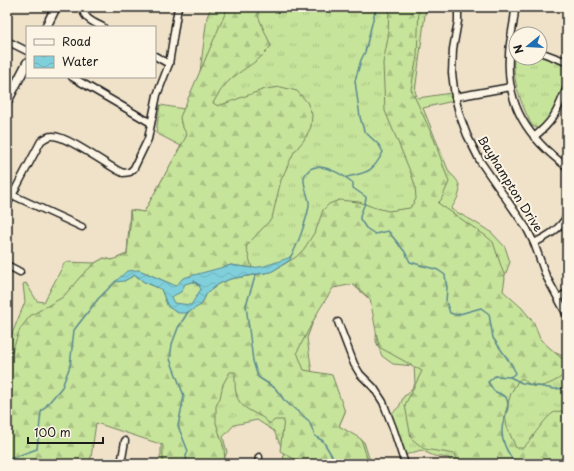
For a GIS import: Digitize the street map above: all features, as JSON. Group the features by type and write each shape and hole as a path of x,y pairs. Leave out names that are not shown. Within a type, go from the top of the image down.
{"street":[{"path":"46,26 56,7"},
{"path":"82,7 86,18 101,26"},
{"path":"7,205 41,141 46,137 56,136 66,140 123,173 130,172 134,168 148,139 158,90 170,64 178,7"},
{"name":"Bayhampton Drive","path":"458,7 458,21 453,49 452,73 455,97 460,116 467,135 480,161 527,229 534,242 539,261 546,276 567,314"},
{"path":"514,26 515,7"},
{"path":"7,41 26,50"},
{"path":"548,55 567,62"},
{"path":"156,57 170,64"},
{"path":"7,102 26,65"},
{"path":"510,66 511,87 518,113 523,122 534,137 567,167"},
{"path":"74,78 151,123"},
{"path":"455,97 511,87"},
{"path":"534,137 553,119 567,87"},
{"path":"12,195 82,227"},
{"path":"534,242 546,237 561,227 567,216"},
{"path":"7,265 20,272"},
{"path":"558,298 567,293"},
{"path":"338,322 354,364 360,374 370,383 382,402 393,428 405,464"},
{"path":"121,464 125,441"},
{"path":"258,464 259,457"}],"green space":[{"path":"211,7 426,7 415,92 418,98 451,93 453,101 423,108 449,172 457,181 459,186 459,194 451,209 492,233 505,247 510,262 501,286 505,299 531,318 536,337 556,353 567,358 567,464 452,464 449,458 434,456 421,450 405,455 391,414 399,407 404,396 408,394 415,384 414,366 393,364 382,356 376,341 377,318 374,303 345,278 325,289 307,338 312,373 330,382 345,412 339,426 364,442 371,464 284,464 283,450 274,431 257,420 234,425 223,437 227,452 222,464 157,464 161,454 161,443 96,419 7,464 7,346 25,302 23,284 26,283 37,301 44,302 65,262 95,263 104,258 112,260 127,254 130,210 144,212 181,146 156,133 160,105 184,109 199,80 207,17"},
{"path":"228,7 259,7 258,16 271,46 258,60 229,81 213,103 218,106 265,89 281,87 297,91 307,102 312,114 311,127 304,140 294,152 281,180 272,218 246,247 252,268 231,265 176,286 139,270 124,281 135,275 144,282 161,289 168,307 201,305 207,293 219,284 230,279 271,272 296,257 304,249 316,230 323,210 329,204 339,200 359,202 388,211 410,208 416,199 415,185 385,111 383,63 388,38 389,7 419,7 417,56 411,89 434,139 449,182 441,200 438,203 493,242 505,278 503,291 522,308 534,323 540,339 561,358 567,359 567,367 565,372 562,377 554,382 535,387 522,378 518,381 511,393 505,414 507,427 516,448 523,448 551,414 557,411 567,412 567,464 459,464 455,454 424,449 411,438 405,405 422,371 379,347 370,299 354,284 333,288 319,310 297,352 304,370 332,375 345,412 339,426 361,439 369,464 303,464 280,451 284,420 275,420 269,424 264,418 243,406 237,398 235,372 230,372 223,384 220,398 216,406 216,423 224,448 225,464 163,464 163,445 96,423 90,464 7,464 7,365 20,329 30,316 63,297 81,276 95,263 104,258 112,260 127,254 131,218 130,210 144,212 187,135 181,124 180,117"},
{"path":"548,59 567,67 567,83 546,121 537,128 532,126 524,109 514,74 514,66 548,66"}],"water":[{"path":"291,257 290,260 271,272 230,279 219,284 207,293 201,305 187,313 178,313 168,307 161,289 144,282 135,275 124,281 115,282 127,271 139,270 176,286 183,278 231,265 252,268 265,266","holes":["192,282 197,283 201,289 191,305 174,303 171,297 181,292 185,284"]}],"waterway":[{"path":"347,177 369,170 376,164 383,152 379,145 364,131 360,117 355,81 365,52 376,7"},
{"path":"290,257 299,239 309,207 304,183 305,175 309,170 319,167 332,170 344,176 353,183 353,188 366,197 360,219 366,228 375,234 388,231 405,252 410,262 438,270 445,275 447,288 446,301 450,313 456,315 481,308 489,314 493,338 516,373 510,377"},
{"path":"256,274 246,305 253,361 258,377 275,388 284,400 309,421 315,436 323,441 335,461 334,464"},
{"path":"9,464 9,459 37,449 41,412 62,387 70,366 74,330 98,299 116,281"},
{"path":"194,281 197,285 200,285"},
{"path":"187,464 186,456 188,451 178,426 184,396 170,359 172,344 178,328 188,312"},
{"path":"516,464 506,448 502,435 502,425 508,402 506,397 494,391 488,382 495,376 510,377 522,383 554,389 567,388"}]}
